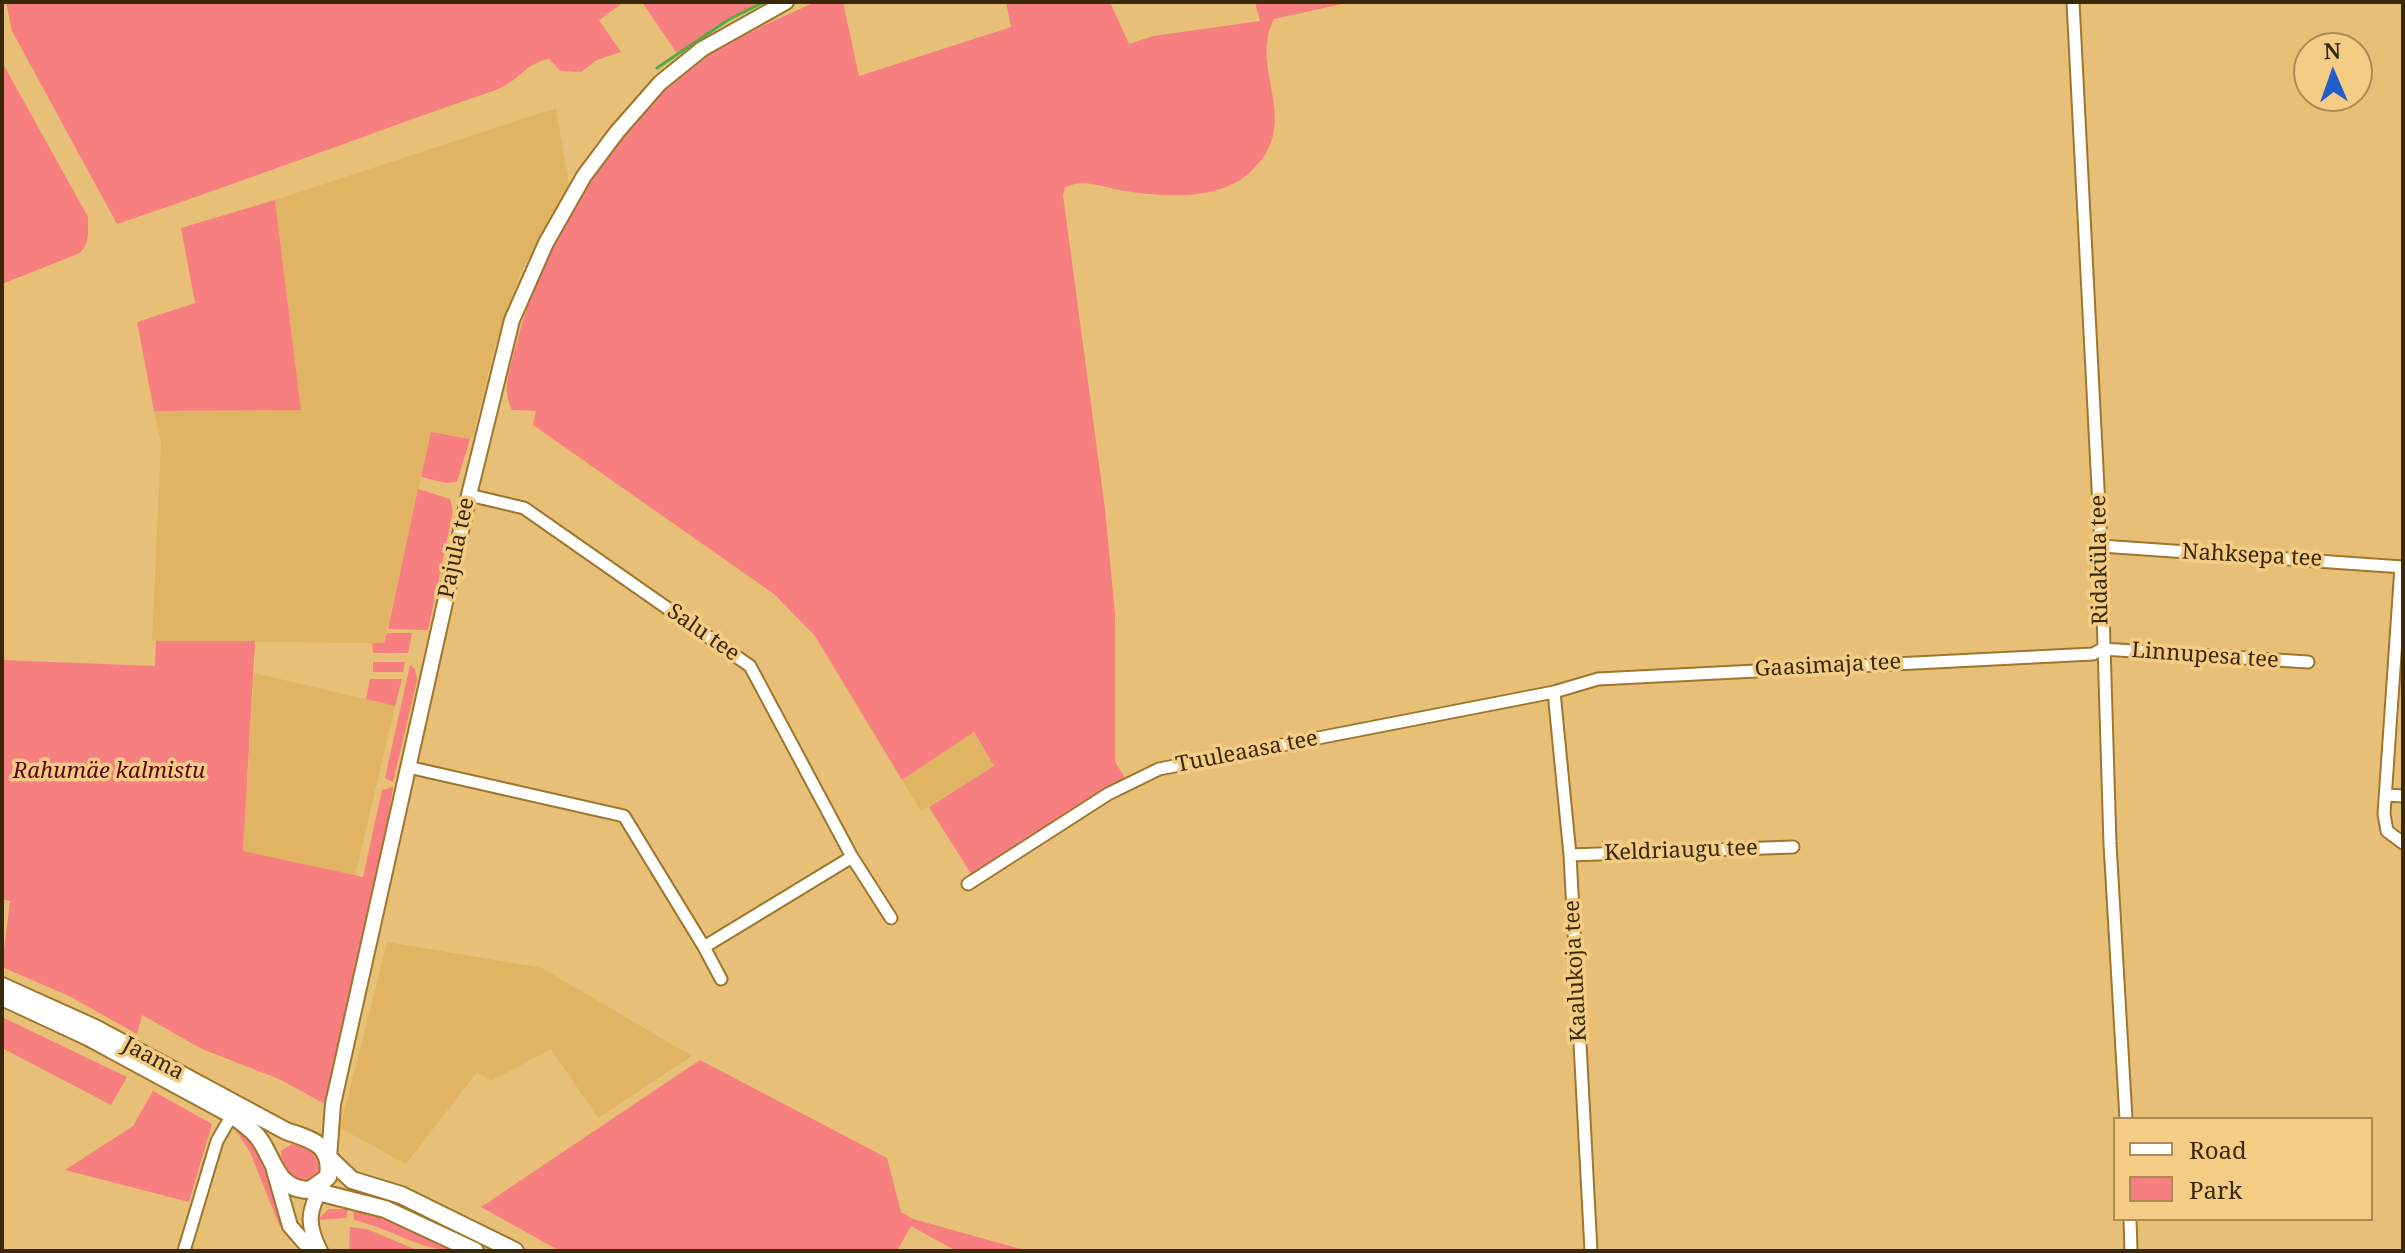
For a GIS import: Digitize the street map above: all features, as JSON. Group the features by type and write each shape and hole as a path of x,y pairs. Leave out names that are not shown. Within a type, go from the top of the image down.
{"main road":[{"name":"Jaama","path":"2,986 95,1028 256,1115 302,1136"},
{"name":"Jaama","path":"2,997 88,1037 232,1115 254,1131 273,1166"},
{"path":"475,1251 385,1209 317,1189 289,1186 273,1166 277,1147 302,1136 322,1145 329,1158 352,1180 401,1195 515,1251"},
{"path":"317,1189 328,1177 329,1158"}],"street":[{"name":"Pajula tee","path":"329,1158 333,1104 469,495 512,320 546,243 584,176 617,132 660,83 702,49 786,2"},
{"name":"Ridaküla tee","path":"2073,2 2126,1117"},
{"name":"Salu tee","path":"469,495 524,508 750,666 852,857 891,918"},
{"name":"Nahksepa tee","path":"2101,546 2402,567"},
{"path":"2402,567 2400,669 2386,795 2387,831 2403,843"},
{"name":"Linnupesa tee","path":"2102,649 2308,662"},
{"name":"Gaasimaja tee","path":"1554,692 1598,679 2093,654 2102,649"},
{"name":"Kaalukoja tee","path":"1554,692 1570,855 1591,1251"},
{"name":"Tuuleaasa tee","path":"968,884 1118,788 1159,769 1554,692"},
{"path":"408,767 624,816 721,979"},
{"path":"2386,795 2403,796"},
{"name":"Keldriaugu tee","path":"1570,855 1793,847"},
{"path":"704,947 852,857"},
{"path":"302,1136 321,1125 333,1104"},
{"path":"184,1251 217,1141 232,1115"},
{"path":"273,1166 290,1226 312,1251"},
{"path":"317,1189 308,1223 320,1251"},
{"path":"2124,1251 2131,1251 2130,1221"}],"shaded area":[{"path":"556,108 569,185 520,274 494,349 473,435 470,439 431,432 384,643 152,641 161,443 154,411 301,410 275,200"},
{"path":"254,673 395,706 355,876 243,851"},
{"path":"973,732 994,766 921,811 902,780"},
{"path":"387,942 542,968 692,1056 598,1118 551,1049 491,1081 477,1072 406,1164 340,1128"}],"green space":[{"path":"6,2 624,2 599,20 621,52 597,60 581,72 560,71 549,59 541,61 493,91 117,224 12,31"},
{"path":"642,2 764,2 728,20 678,55"},
{"path":"815,2 843,2 859,76 1011,27 1006,2 1110,2 1129,44 1153,36 1260,21 1255,2 1351,2 1274,19 1268,38 1267,58 1275,116 1273,135 1265,154 1249,173 1236,182 1206,193 1190,195 1140,193 1086,183 1065,188 1063,195 1105,509 1115,614 1115,762 1128,782 975,880 929,807 994,766 974,732 902,780 815,636 774,594 533,425 536,411 512,410 507,394 516,345 543,270 562,231 608,157 663,93 692,67 752,31"},
{"path":"2,62 88,217 88,227 87,240 80,253 2,284"},
{"path":"275,200 301,410 154,411 137,322 195,303 181,228"},
{"path":"431,432 470,439 457,482 446,483 421,477"},
{"path":"418,489 450,499 453,512 428,630 388,629"},
{"path":"387,633 412,633 408,653 373,653 372,643 384,643"},
{"name":"Rahumäe kalmistu","path":"156,641 255,641 243,851 363,877 382,790 393,787 386,836 325,1104 279,1079 202,1049 142,1015 137,1034 69,996 2,967 10,901 2,899 2,660 155,666"},
{"path":"373,662 405,662 403,672 373,672"},
{"path":"410,665 415,669 417,681 393,782 385,778"},
{"path":"370,679 402,679 395,706 366,699"},
{"path":"2,1017 127,1077 111,1105 2,1048"},
{"path":"700,1060 887,1158 901,1212 913,1219 1028,1251 956,1251 911,1226 897,1251 560,1251 481,1207"},
{"path":"153,1091 212,1124 189,1202 65,1170 133,1126"},
{"path":"234,1128 244,1133 259,1155 284,1226 280,1227 250,1152"},
{"path":"292,1144 309,1147 319,1157 319,1173 307,1185 295,1184 282,1171 281,1151"},
{"path":"329,1209 348,1209 346,1218 317,1220"},
{"path":"353,1210 401,1224 458,1251 431,1247 354,1220"},
{"path":"350,1227 367,1229 419,1251 349,1251"}],"waterway":[{"path":"657,68 728,20 764,2"}]}
